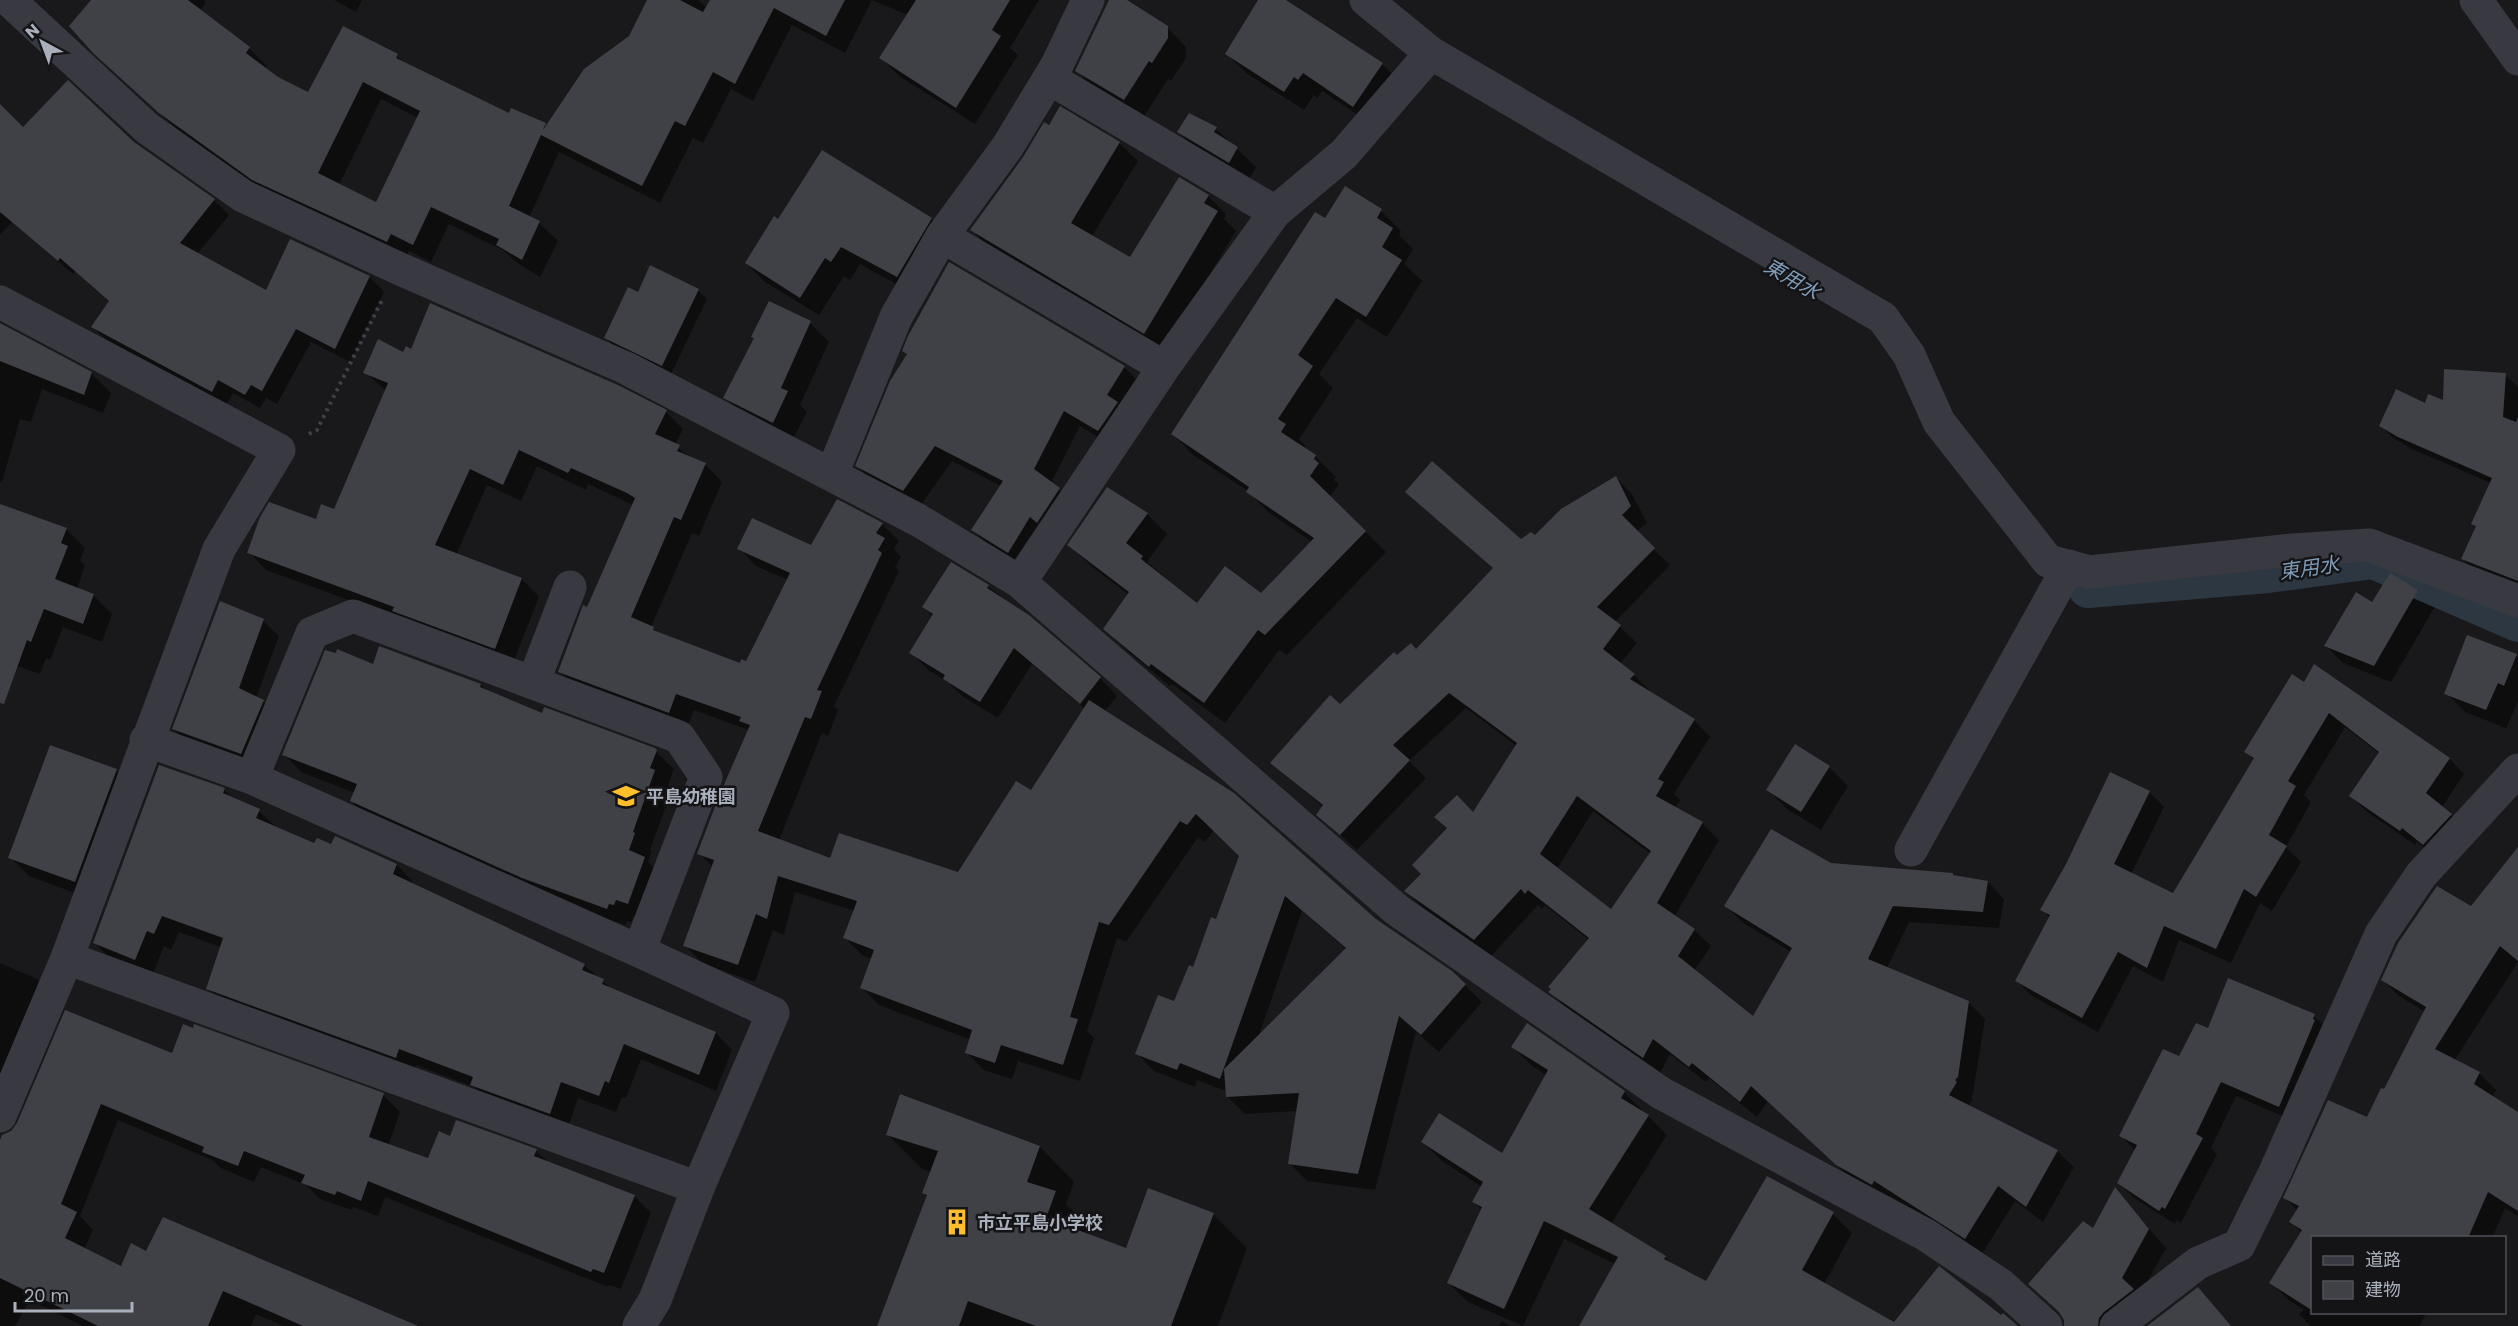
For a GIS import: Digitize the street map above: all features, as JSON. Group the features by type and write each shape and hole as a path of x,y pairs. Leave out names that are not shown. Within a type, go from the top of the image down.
{"street":[{"path":"9,0 147,128 243,196 398,268 626,368 918,520 1020,582 1397,910 1661,1093 1926,1235 2001,1285 2046,1326"},
{"path":"832,474 896,317 942,236 1008,146 1049,78 1088,0"},
{"path":"1365,0 1431,53 1883,318 1909,355 1939,422 2048,561 2090,572 2292,550 2368,545 2518,601"},
{"path":"2476,0 2518,59"},
{"path":"1020,582 1164,367 1275,212 1344,154 1431,53"},
{"path":"1049,78 1275,212"},
{"path":"942,236 1164,367"},
{"path":"0,302 279,450 219,549 67,958 0,1116"},
{"path":"1911,850 2069,567"},
{"path":"533,682 570,587"},
{"path":"252,778 312,633 353,616 679,737 706,777 639,951"},
{"path":"147,740 252,778 773,1013 698,1188 655,1300 639,1326"},
{"path":"2116,1326 2198,1263 2239,1245 2275,1172 2381,934 2421,875 2518,770"},
{"path":"67,958 698,1188"}],"path":[{"path":"279,450 317,430 398,268"}],"building":[{"path":"91,0 188,0 250,47 246,53 278,77 308,92 343,26 398,54 396,58 509,113 511,108 546,123 543,130 584,69 629,36 647,0 680,0 703,12 710,0 845,0 826,36 774,8 735,84 713,72 685,126 675,121 642,186 541,135 509,206 540,221 522,260 496,245 499,239 431,207 413,245 391,234 387,242 252,180 159,113 93,53 69,26","holes":["363,82 420,111 376,202 318,173"]},
{"path":"916,0 1010,0 992,30 1001,36 956,108 879,58"},
{"path":"1109,0 1127,0 1168,26 1168,38 1152,63 1149,61 1124,100 1075,71"},
{"path":"1258,0 1286,0 1383,63 1353,107 1303,73 1298,80 1294,77 1284,92 1225,54"},
{"path":"68,80 134,142 215,199 180,243 266,290 290,239 370,276 335,349 296,329 262,391 251,385 245,395 218,380 212,392 91,327 109,301 60,258 58,261 0,212 0,104 23,127"},
{"path":"1060,106 1120,142 1071,223 1130,257 1179,177 1209,195 1204,203 1218,211 1144,334 970,230 1023,157 1044,122 1049,125"},
{"path":"1189,113 1217,127 1214,132 1238,147 1229,163 1177,132"},
{"path":"822,150 932,218 897,277 841,247 831,262 825,258 800,298 745,263 774,216 778,219"},
{"path":"1345,186 1382,209 1377,218 1393,228 1382,247 1402,260 1366,317 1336,298 1298,355 1313,366 1278,419 1286,424 1281,432 1316,455 1314,459 1319,463 1310,476 1366,531 1265,635 1258,630 1204,703 1151,664 1149,667 1103,629 1129,592 1067,545 1107,487 1148,513 1126,543 1143,556 1141,559 1197,603 1225,566 1261,593 1314,538 1246,492 1249,487 1171,434 1315,212 1325,218"},
{"path":"949,262 1125,366 1107,395 1118,402 1098,431 1064,411 1034,469 1060,488 1037,523 1030,517 1008,553 971,530 1003,481 935,446 903,491 855,466 890,381 907,354 902,351 908,336"},
{"path":"650,265 699,289 662,366 604,338 628,287 638,292"},
{"path":"769,301 811,321 781,388 788,391 773,423 723,398 754,338 751,337"},
{"path":"430,303 618,385 667,410 655,434 680,445 677,451 706,463 681,520 674,517 631,617 654,627 653,630 740,663 741,659 746,661 790,573 737,549 752,518 811,545 837,499 883,523 876,533 885,538 878,550 882,553 817,690 822,691 811,719 805,717 758,831 830,858 839,833 958,872 1016,781 1031,790 1089,700 1234,793 1376,919 1452,971 1466,984 1421,1035 1399,1016 1358,1174 1288,1164 1299,1093 1226,1097 1224,1069 1346,948 1285,896 1220,1079 1180,1063 1177,1070 1135,1054 1158,995 1174,1001 1189,965 1193,967 1211,917 1216,919 1239,856 1196,814 1187,825 1180,821 1109,925 1099,922 1070,1017 1078,1019 1063,1065 1001,1045 995,1063 965,1053 972,1030 860,988 874,950 843,938 857,901 778,876 767,919 756,914 738,965 683,946 714,860 697,854 750,725 739,721 741,717 676,694 669,713 558,672 583,605 587,607 635,498 627,493 571,468 568,473 519,450 503,485 470,469 435,545 522,578 495,649 392,611 394,607 247,553 260,517 269,502 316,519 321,504 334,509 388,383 363,373 378,339 403,352 406,346 411,349"},
{"path":"0,323 92,372 84,395 0,361"},
{"path":"2444,369 2506,373 2503,417 2516,422 2518,417 2518,581 2461,559 2476,526 2471,524 2492,478 2398,437 2379,426 2396,389 2425,403 2428,394 2443,400"},
{"path":"1432,461 1521,539 1531,532 1535,535 1561,509 1616,476 1631,506 1622,515 1655,548 1597,607 1621,625 1603,649 1635,674 1630,679 1695,719 1658,779 1664,782 1656,796 1703,822 1657,903 1695,929 1678,956 1753,1016 1792,948 1724,906 1771,829 1831,863 1953,873 1953,875 1988,881 1983,912 1893,906 1868,959 1969,1001 1958,1077 1955,1080 1957,1082 1949,1095 2058,1150 2026,1207 1998,1186 1965,1239 1874,1181 1872,1185 1836,1165 1751,1086 1740,1102 1692,1063 1689,1067 1653,1039 1643,1058 1548,992 1551,989 1548,987 1589,938 1528,890 1525,894 1521,889 1474,940 1404,891 1421,874 1412,865 1447,828 1434,817 1457,795 1473,812 1517,743 1449,693 1393,745 1410,760 1340,835 1316,815 1323,805 1270,763 1330,695 1340,704 1394,652 1397,655 1411,643 1416,649 1493,568 1405,492","holes":["1577,796 1651,851 1611,909 1540,854"]},
{"path":"0,504 67,528 61,543 68,546 55,579 94,594 83,624 44,609 31,642 27,640 4,704 0,703"},
{"path":"951,562 989,585 987,588 1029,615 1101,677 1080,704 1014,648 980,702 943,679 945,675 909,653 933,614 922,607"},
{"path":"2390,573 2418,590 2374,666 2324,646 2356,592 2372,602"},
{"path":"220,601 264,619 239,688 264,700 241,754 172,729"},
{"path":"2467,635 2517,654 2504,686 2498,683 2486,710 2444,694"},
{"path":"379,646 481,684 480,687 542,713 544,707 657,750 650,768 655,770 629,850 645,857 628,904 616,900 614,905 609,904 607,909 522,878 350,801 357,784 282,755 325,650 336,653 337,649 373,664"},
{"path":"2314,664 2450,758 2426,793 2452,814 2423,845 2402,828 2400,831 2349,796 2379,752 2329,713 2288,781 2296,786 2269,835 2287,846 2256,897 2244,889 2216,949 2164,926 2147,968 2118,952 2082,1018 2015,981 2050,915 2040,910 2066,864 2110,772 2150,791 2114,864 2173,893 2254,758 2244,752 2292,674 2304,682"},
{"path":"1795,744 1830,766 1801,812 1766,790"},
{"path":"50,745 117,769 75,882 8,858"},
{"path":"159,765 225,788 223,793 260,809 256,818 314,843 317,838 331,844 335,836 397,864 393,874 585,964 582,970 604,979 602,984 716,1032 699,1075 624,1044 609,1083 605,1081 599,1096 561,1082 550,1114 470,1085 473,1077 399,1049 396,1058 206,989 223,938 162,916 154,934 147,931 135,960 93,943"},
{"path":"2518,847 2518,961 2500,946 2435,1049 2480,1072 2474,1084 2518,1112 2518,1211 2488,1192 2469,1236 2311,1236 2311,1310 2269,1283 2302,1230 2289,1222 2299,1206 2283,1198 2328,1100 2367,1117 2426,1007 2381,980 2398,943 2437,886 2471,906"},
{"path":"2228,978 2315,1014 2313,1019 2315,1020 2279,1107 2221,1082 2196,1134 2203,1138 2165,1209 2162,1207 2159,1211 2117,1183 2137,1145 2119,1136 2163,1049 2179,1056 2196,1023 2208,1028"},
{"path":"65,1010 172,1053 183,1024 193,1028 194,1024 384,1093 369,1137 428,1158 439,1131 450,1136 456,1120 537,1149 534,1156 635,1195 604,1273 593,1269 591,1272 368,1181 361,1201 337,1191 335,1195 301,1183 305,1175 244,1151 238,1166 202,1152 204,1147 101,1104 61,1204 77,1212 65,1238 121,1266 131,1243 146,1251 163,1217 418,1326 303,1326 223,1291 208,1326 98,1326 0,1278 0,1140 2,1135 11,1131 17,1123"},
{"path":"1527,1023 1625,1091 1621,1098 1649,1115 1589,1209 1666,1256 1664,1259 1706,1281 1767,1176 1834,1212 1802,1270 1894,1322 1939,1266 2018,1326 1579,1326 1618,1257 1544,1221 1504,1309 1447,1283 1482,1207 1472,1202 1483,1182 1421,1142 1439,1113 1502,1153 1548,1070 1511,1047"},
{"path":"900,1094 1040,1146 1027,1182 1056,1191 1046,1218 1126,1248 1148,1188 1214,1213 1171,1326 1036,1326 968,1301 959,1326 877,1326 927,1195 922,1193 938,1151 886,1135"},
{"path":"2115,1187 2149,1229 2122,1278 2134,1289 2104,1312 2099,1318 2098,1326 2064,1326 2064,1320 2059,1312 2028,1284 2083,1221 2093,1228"},
{"path":"2198,1287 2231,1326 2147,1326"}],"waterway":[{"name":"東用水","path":"2088,588 2268,573 2373,559 2518,622"}],"place":[{"name":"平島幼稚園","path":"626,796"},
{"name":"市立平島小学校","path":"957,1222"}]}
